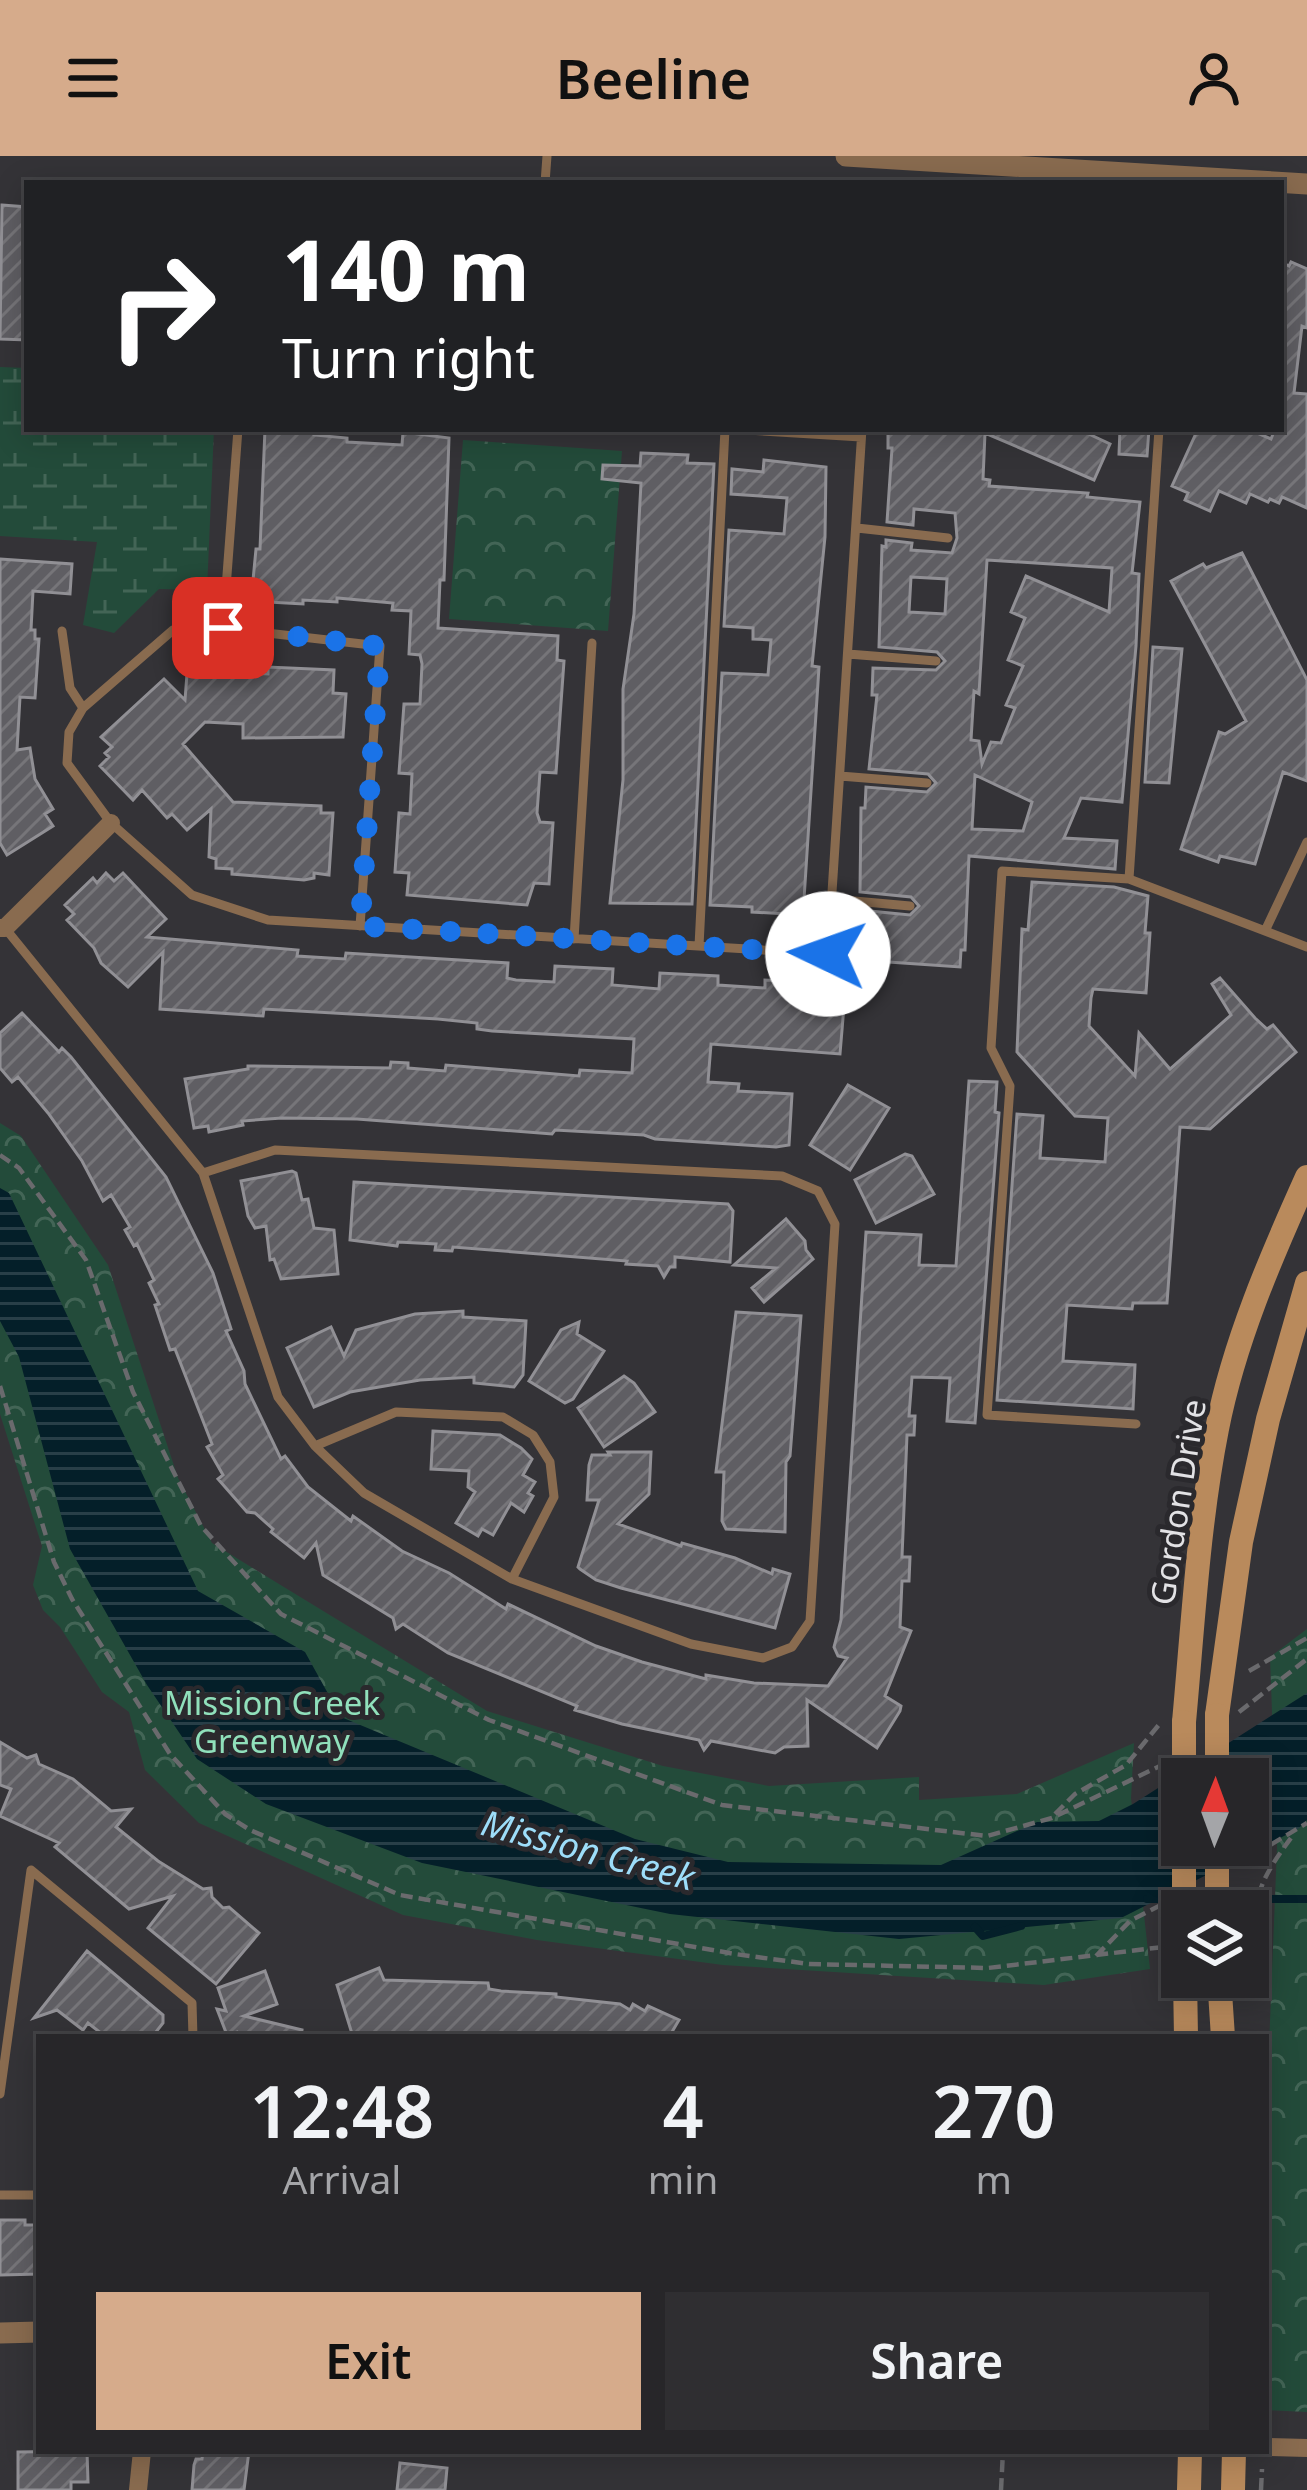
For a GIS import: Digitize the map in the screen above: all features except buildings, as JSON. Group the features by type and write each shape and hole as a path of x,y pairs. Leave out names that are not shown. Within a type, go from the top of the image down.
{"main road":[{"name":"Gordon Drive","path":"1180,1758 1217,1426 1264,1273 1307,1177"},
{"name":"Gordon Drive","path":"1220,1758 1240,1542 1307,1283"},
{"path":"1185,1998 1186,2034"},
{"path":"1220,1998 1223,2034"},
{"path":"1189,2490 1190,2454"},
{"path":"1233,2490 1234,2454"}],"street":[{"path":"846,156 1037,161 1176,179"},
{"path":"2,928 112,823"},
{"path":"0,2333 36,2332"},
{"path":"1264,2455 1307,2448"},
{"path":"138,2490 142,2454"}],"lane":[{"path":"223,628 238,432"},
{"path":"699,946 728,432"},
{"path":"360,926 380,646 223,628 173,631 82,708 69,732 67,763 112,823 192,895 268,920 360,926 574,939 828,954 862,433 828,432"},
{"path":"1129,879 1159,432"},
{"path":"856,528 948,538"},
{"path":"62,631 70,688 82,708"},
{"path":"574,939 592,643"},
{"path":"848,654 936,661"},
{"path":"840,776 927,783"},
{"path":"1265,931 1307,842"},
{"path":"1136,1424 987,1415 1010,1086 991,1048 1002,871 1129,879 1307,946"},
{"path":"832,899 910,906"},
{"path":"2,928 202,1173 278,1397 314,1446 364,1493 512,1579 691,1644 764,1658 792,1647 810,1622 835,1224 818,1191 782,1176 275,1150 202,1173"},
{"path":"314,1446 396,1412 503,1417 533,1435 550,1462 554,1497 512,1579"},
{"path":"0,2094 32,1870 192,2003 193,2034"},
{"path":"0,2195 36,2194"}],"path":[{"path":"0,1155 19,1168 86,1260 133,1392 201,1526 281,1615 489,1720 722,1805 987,1836 1052,1818 1161,1775"},
{"path":"0,1386 54,1562 72,1599 170,1754 225,1814 250,1830 400,1894 809,1964 988,1968 1161,1947"},
{"path":"1238,1677 1307,1638"},
{"path":"1227,1714 1307,1659"},
{"path":"1052,1818 1075,1794 1126,1766 1156,1724 1185,1716"},
{"path":"1259,1890 1264,1874 1307,1823"},
{"path":"1001,2490 1003,2454"},
{"path":"1262,2490 1264,2455"}],"green space":[{"path":"0,367 24,368 24,432 214,432 207,590 159,589 114,633 83,625 97,542 0,536"},
{"path":"463,440 622,451 608,631 449,619"},
{"name":"Mission Creek Greenway","path":"0,1123 21,1136 108,1265 178,1478 212,1543 487,1711 663,1766 769,1786 919,1777 919,1800 1017,1794 1134,1743 1131,1798 1150,1969 1044,1985 723,1965 537,1940 403,1915 199,1823 145,1770 129,1712 102,1692 60,1627 43,1610 33,1585 42,1546 0,1414"},
{"path":"1307,1629 1307,2412 1269,2410 1269,2047 1277,1848 1270,1657"}],"water":[{"name":"Mission Creek","path":"0,1188 9,1193 198,1591 305,1652 341,1717 635,1839 728,1862 941,1865 1037,1822 1099,1821 1161,1786 1161,1866 1224,1866 1177,1890 1161,1890 1161,1898 1121,1918 899,1939 670,1914 422,1863 266,1804 197,1759 147,1685 70,1549 19,1357 0,1321"},
{"name":"Mission Creek","path":"1307,1693 1307,1820 1269,1844 1269,1758 1205,1758"}],"waterway":[{"path":"1147,1899 1307,1899"},
{"path":"975,1927 983,1936 1021,1926"}],"route":[{"path":"223,628 380,646 360,926 828,954"}]}
